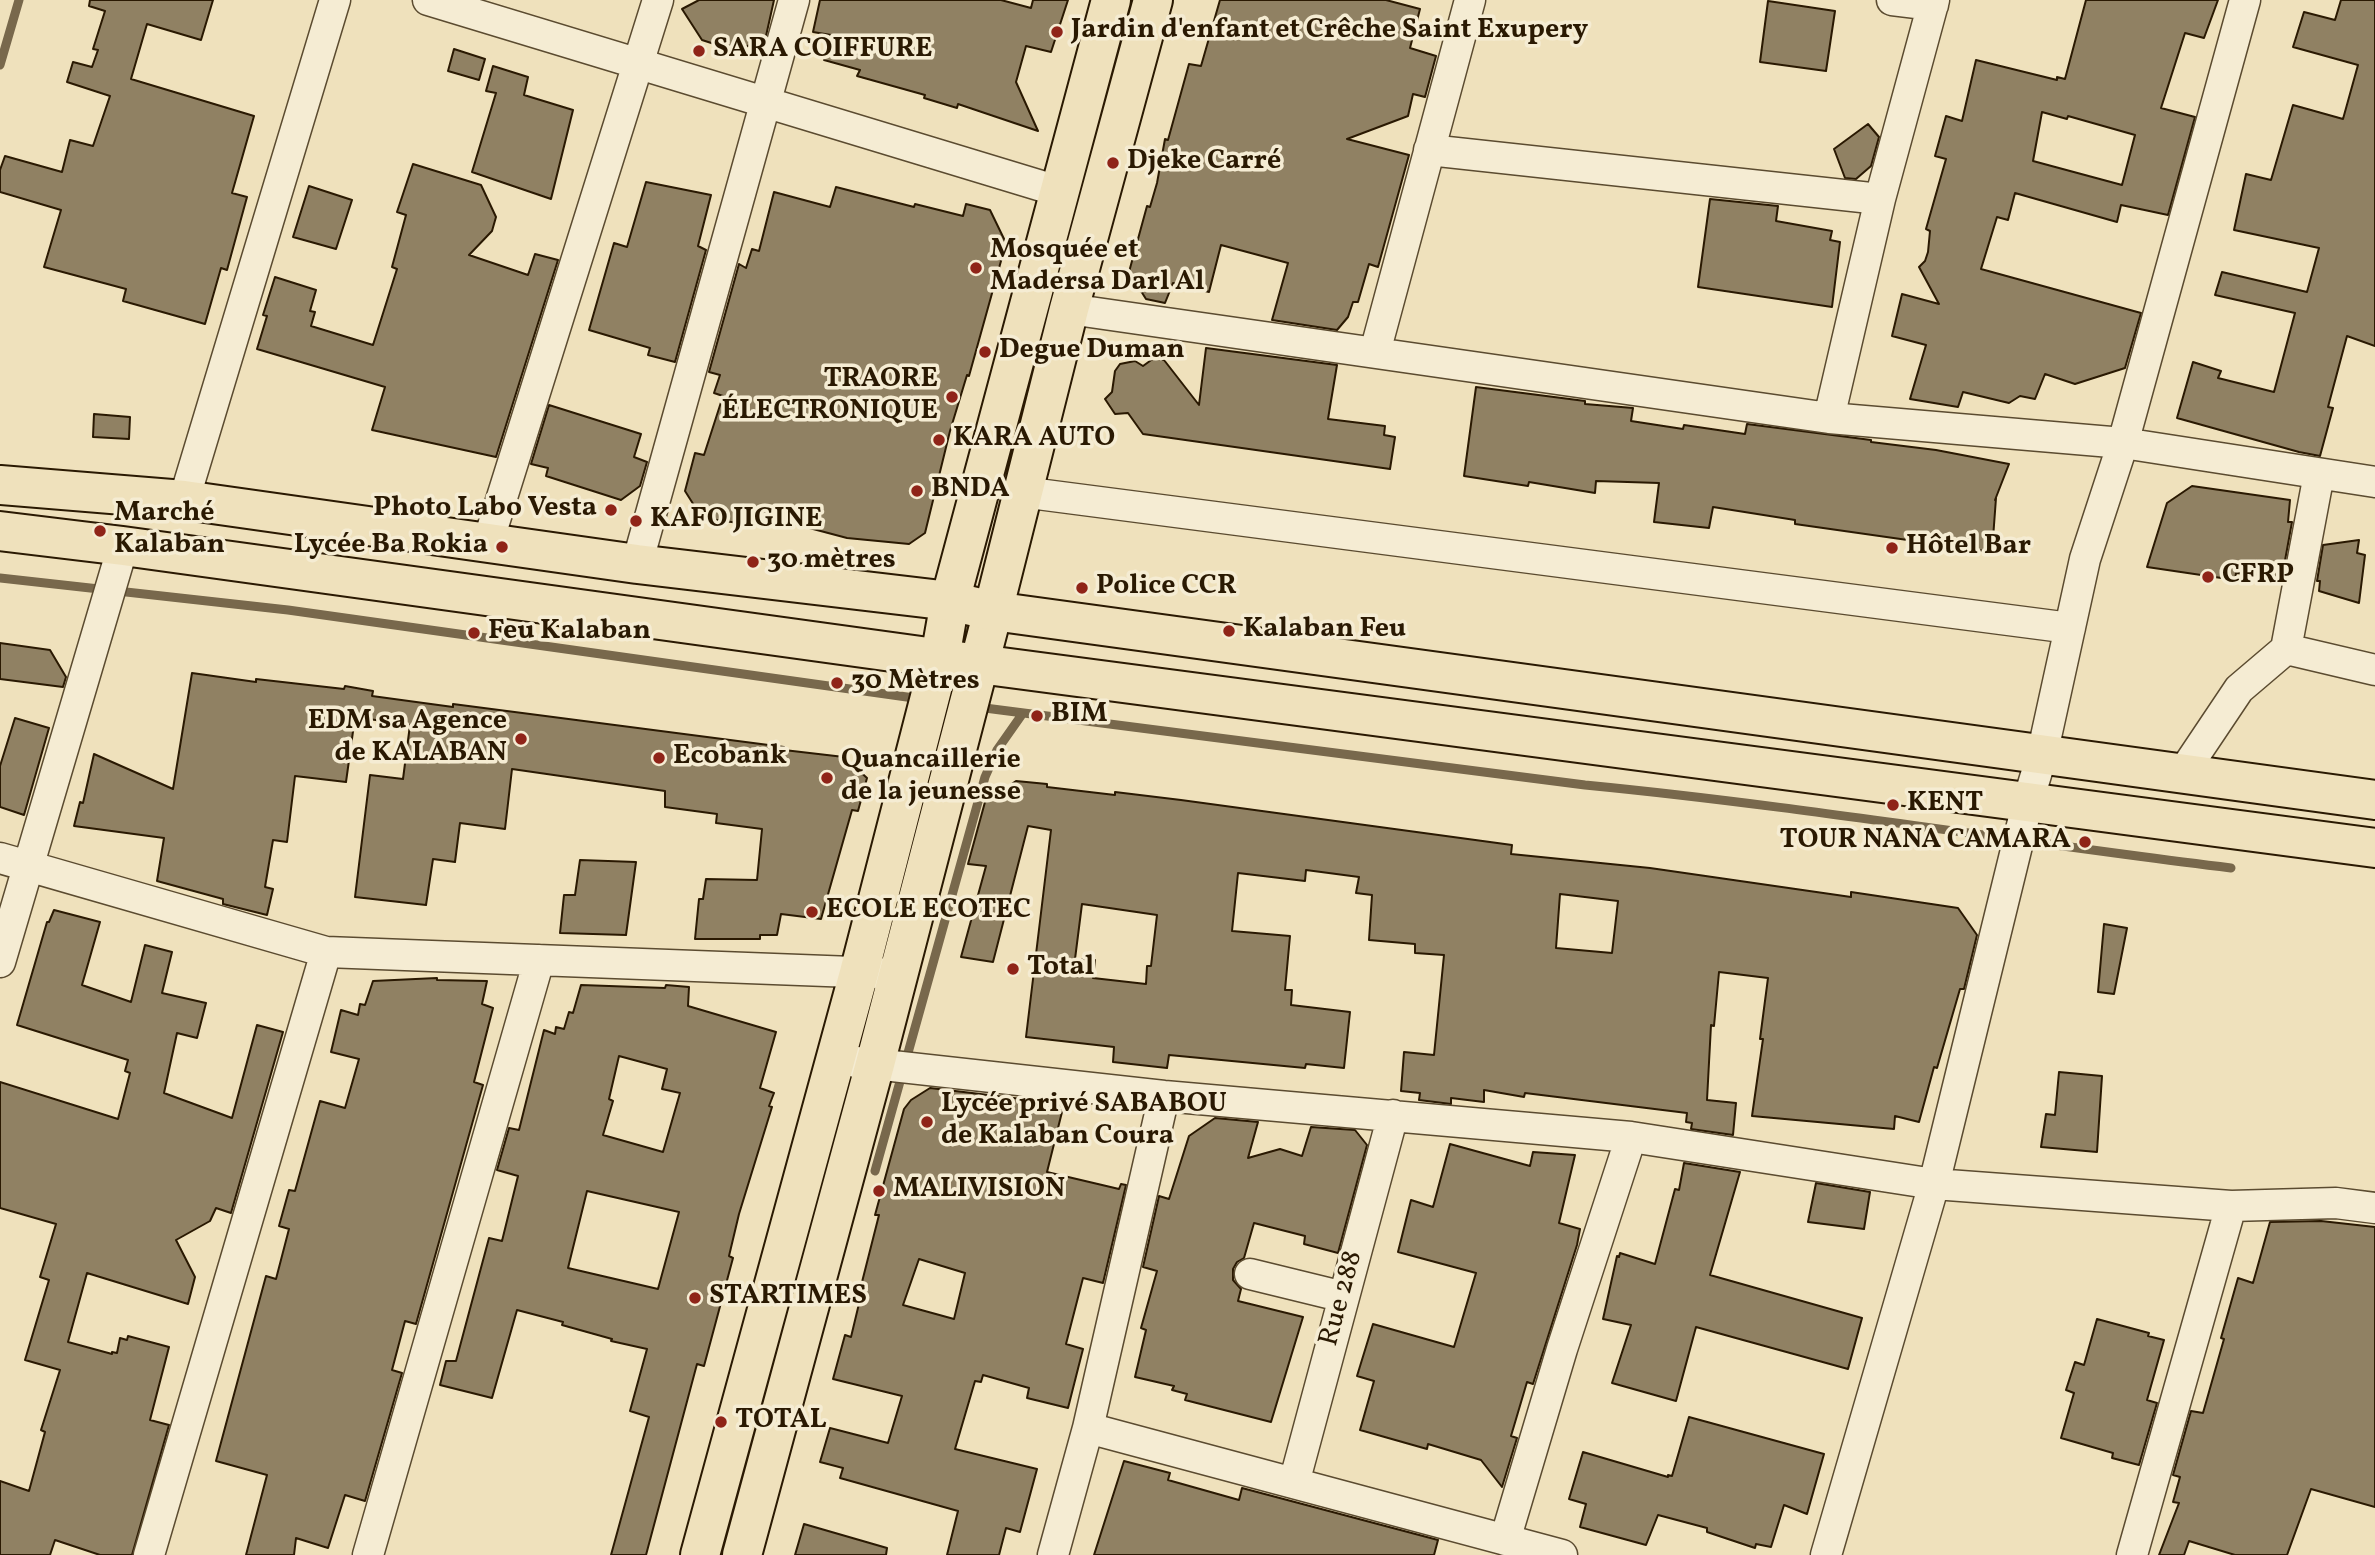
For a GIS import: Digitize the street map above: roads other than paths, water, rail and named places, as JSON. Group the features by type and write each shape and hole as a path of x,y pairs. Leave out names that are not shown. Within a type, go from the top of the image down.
{"main road":[{"path":"700,1555 859,973 940,658 950,601 1111,0"},
{"path":"743,1555 899,974 1069,309 1153,0"},
{"path":"0,485 184,500 637,564 950,601 993,611 2375,800"},
{"path":"0,531 979,664 2375,848"}],"street":[{"path":"184,500 335,0"},
{"path":"428,0 1058,191"},
{"path":"488,542 658,0"},
{"path":"637,564 794,0"},
{"path":"1375,352 1470,0"},
{"path":"1829,418 1880,199 1933,3 1892,0"},
{"path":"1826,1555 1934,1184 2028,801 2042,755 2085,559 2123,443 2245,0"},
{"path":"1429,150 1880,199"},
{"path":"1069,309 1829,418 2123,443 2375,482"},
{"path":"2182,774 2239,689 2286,649 2319,474"},
{"path":"1022,492 2070,628"},
{"path":"0,962 123,546"},
{"path":"2286,649 2375,670"},
{"path":"0,858 326,951 899,974"},
{"path":"149,1555 326,951"},
{"path":"368,1555 539,960"},
{"path":"835,1060 1164,1096 1631,1138 1934,1184 2231,1206 2336,1203 2375,1208"},
{"path":"1053,1555 1088,1428 1164,1096"},
{"name":"Rue 288","path":"1294,1483 1393,1115"},
{"path":"1505,1540 1562,1349 1631,1138"},
{"path":"2132,1555 2231,1206"},
{"path":"1250,1274 1344,1297"},
{"path":"1088,1428 1562,1555"}],"waterway":[{"path":"0,65 19,0"},
{"path":"0,578 288,610 921,699"},
{"path":"977,707 1585,785 1747,803 2231,868"},
{"path":"875,1171 985,777 997,750 1023,713"}],"place":[{"name":"Jardin d'enfant et Crêche Saint Exupery","path":"1057,32"},
{"name":"SARA COIFFURE","path":"699,51"},
{"name":"Djeke Carré","path":"1113,163"},
{"name":"Mosquée et Madersa Darl Al","path":"976,268"},
{"name":"Degue Duman","path":"985,352"},
{"name":"TRAORE ÉLECTRONIQUE","path":"952,397"},
{"name":"KARA AUTO","path":"939,440"},
{"name":"BNDA","path":"917,491"},
{"name":"Photo Labo Vesta","path":"611,510"},
{"name":"KAFO JIGINE","path":"636,521"},
{"name":"Marché Kalaban","path":"100,531"},
{"name":"Lycée Ba Rokia","path":"502,547"},
{"name":"Hôtel Bar","path":"1892,548"},
{"name":"30 mètres","path":"753,562"},
{"name":"CFRP","path":"2208,577"},
{"name":"Police CCR","path":"1082,588"},
{"name":"Kalaban Feu","path":"1229,631"},
{"name":"Feu Kalaban","path":"474,633"},
{"name":"30 Mètres","path":"837,683"},
{"name":"BIM","path":"1037,716"},
{"name":"EDM sa Agence de KALABAN","path":"521,739"},
{"name":"Ecobank","path":"659,758"},
{"name":"Quancaillerie de la jeunesse","path":"827,778"},
{"name":"KENT","path":"1893,805"},
{"name":"TOUR NANA CAMARA","path":"2085,842"},
{"name":"ECOLE ECOTEC","path":"812,912"},
{"name":"Total","path":"1013,969"},
{"name":"Lycée privé SABABOU de Kalaban Coura","path":"927,1122"},
{"name":"MALIVISION","path":"879,1191"},
{"name":"STARTIMES","path":"695,1298"},
{"name":"TOTAL","path":"721,1422"}]}
